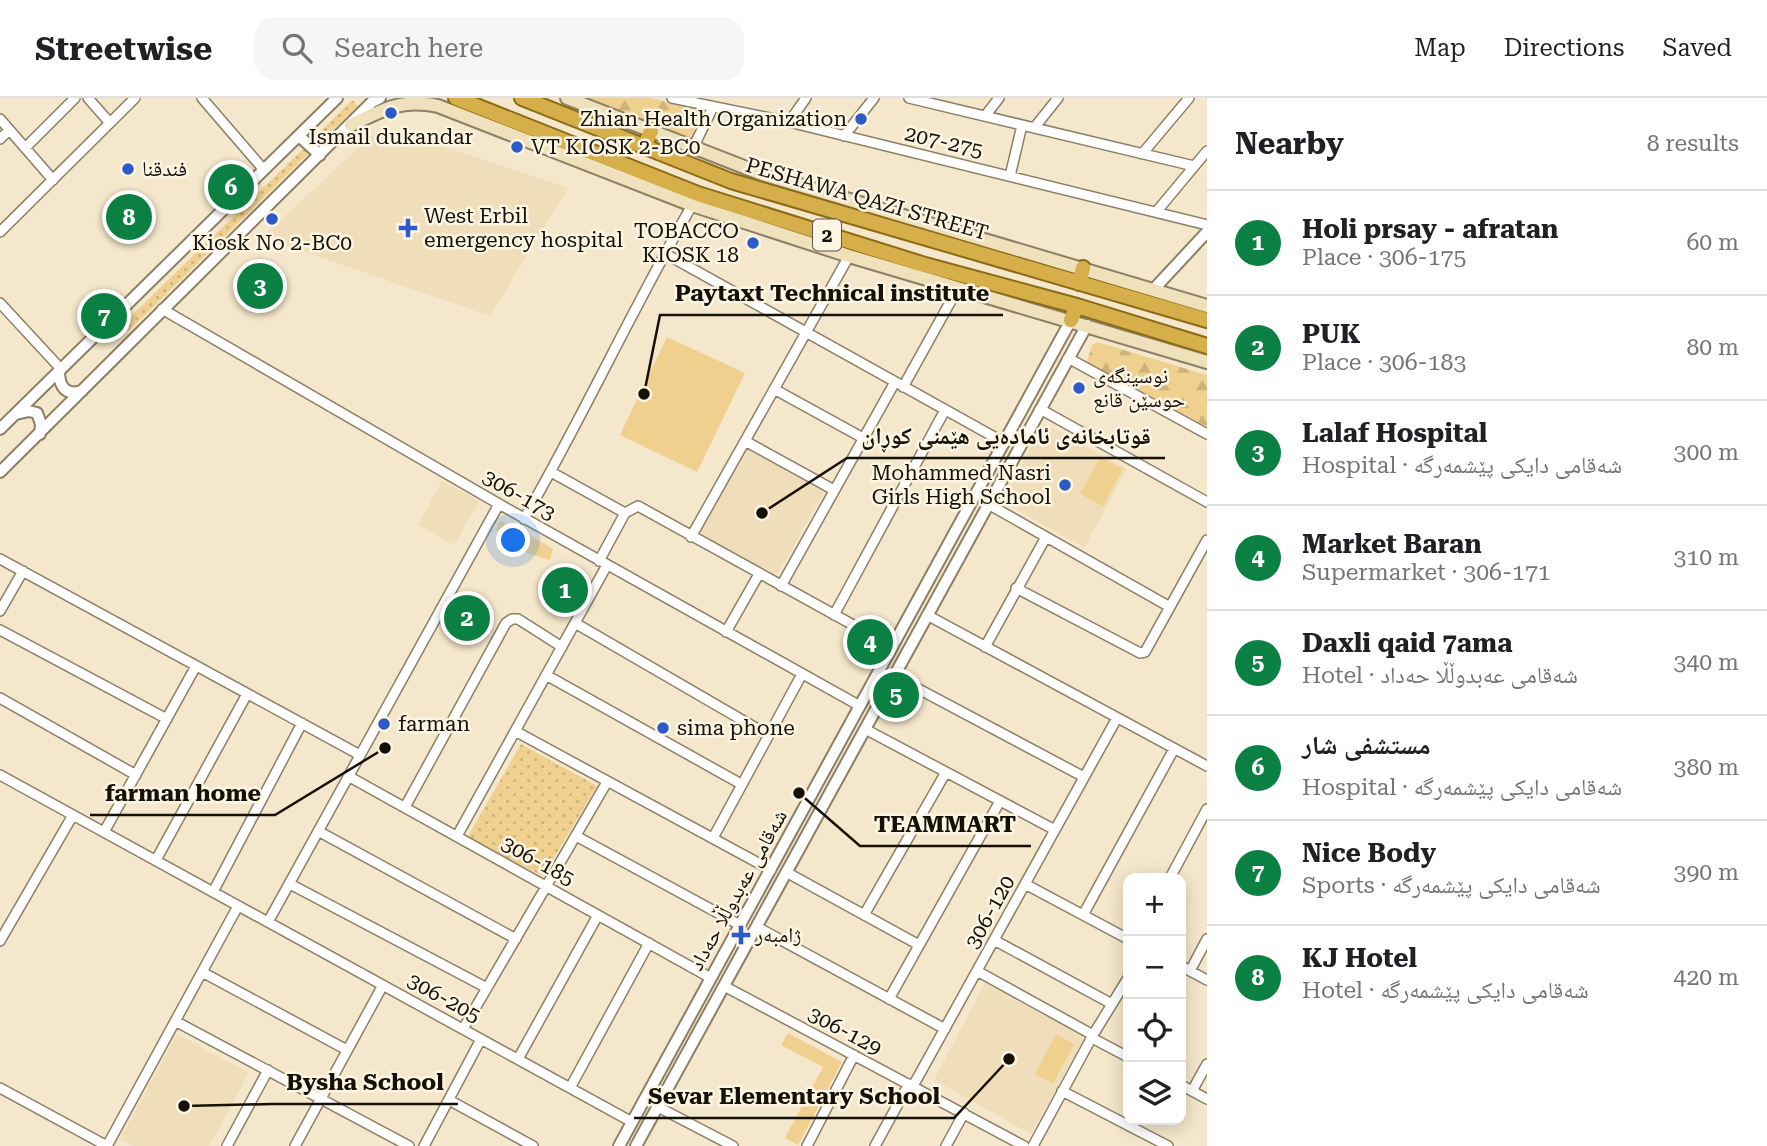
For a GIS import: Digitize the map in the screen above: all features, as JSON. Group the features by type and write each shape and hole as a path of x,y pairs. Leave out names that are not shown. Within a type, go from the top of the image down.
{"highway":[{"name":"PESHAWA QAZI STREET","path":"522,98 731,181 1207,320"},
{"name":"PESHAWA QAZI STREET","path":"456,103 695,200 852,250 1207,346"},
{"path":"645,147 651,131"},
{"path":"1079,283 1083,268"},
{"path":"1070,320 1085,314"}],"main road":[{"path":"567,98 762,174 1207,306"},
{"path":"351,125 392,106 408,102 456,103"},
{"path":"852,250 958,288 1070,320"},
{"path":"1085,314 1207,362"}],"street":[{"path":"88,98 110,123"},
{"path":"0,232 135,98"},
{"path":"201,98 264,170"},
{"path":"0,429 337,98"},
{"path":"0,472 351,125 369,102 380,98"},
{"name":"207-275","path":"672,98 789,122 1207,225"},
{"path":"789,122 806,98"},
{"path":"844,136 873,98"},
{"path":"909,98 934,101 985,116 1194,166"},
{"path":"985,116 999,98"},
{"path":"1034,128 1058,98"},
{"path":"1142,154 1189,98"},
{"path":"25,148 69,100"},
{"path":"693,148 713,107"},
{"path":"0,120 53,180"},
{"path":"1010,176 1022,125"},
{"path":"0,139 9,130"},
{"path":"299,136 320,155"},
{"path":"1157,211 1207,151"},
{"path":"524,519 664,253 695,200"},
{"path":"1153,290 1207,232"},
{"path":"691,537 852,250"},
{"path":"664,253 1004,443"},
{"path":"781,586 863,438 958,288"},
{"path":"0,303 60,370 59,380 64,390 75,393 83,391"},
{"name":"306-173","path":"162,309 524,519 860,706"},
{"name":"شەقامی عەبدوڵڵا حەداد","path":"636,1146 1068,358 1085,314"},
{"name":"شەقامی عەبدوڵڵا حەداد","path":"619,1146 1070,320"},
{"path":"1068,358 1207,434"},
{"path":"774,389 863,438"},
{"path":"1040,409 1207,502"},
{"path":"834,615 944,410"},
{"path":"15,414 29,411 37,413 41,424 40,434"},
{"path":"745,441 834,490"},
{"path":"551,472 625,513"},
{"path":"268,922 499,504"},
{"path":"988,504 1170,607"},
{"path":"457,836 562,647 625,513 638,506 893,647"},
{"path":"985,647 1046,537"},
{"path":"1016,589 1140,653 1149,649 1207,540"},
{"path":"0,559 360,755"},
{"path":"0,611 23,571"},
{"path":"726,632 759,574"},
{"path":"927,615 1207,765"},
{"path":"405,807 506,623 518,619 562,647"},
{"path":"575,622 768,735"},
{"path":"0,630 167,719"},
{"path":"104,832 196,666"},
{"path":"713,838 802,674"},
{"path":"546,675 741,784"},
{"path":"894,676 1084,777"},
{"path":"156,860 247,694"},
{"path":"0,698 136,775"},
{"name":"306-120","path":"876,1146 945,1029 1117,718"},
{"path":"213,892 302,723"},
{"path":"865,729 1055,830"},
{"path":"515,732 771,870"},
{"path":"1083,915 1174,749"},
{"path":"836,750 849,757"},
{"path":"864,915 946,772"},
{"name":"306-205","path":"0,775 632,1122"},
{"name":"306-185","path":"348,776 711,978"},
{"path":"463,1029 607,782"},
{"path":"889,999 1000,802"},
{"path":"1173,873 1207,809"},
{"path":"0,941 73,815"},
{"path":"318,831 516,939"},
{"path":"576,836 740,925"},
{"path":"786,872 919,945"},
{"path":"290,884 487,988"},
{"path":"1025,884 1123,936"},
{"path":"0,1088 107,1146 238,906"},
{"path":"518,1059 598,915"},
{"path":"757,927 945,1029"},
{"path":"1186,968 1207,939"},
{"path":"994,940 1112,1004"},
{"path":"570,1088 649,943"},
{"path":"1186,970 1207,980"},
{"path":"977,971 1123,1054"},
{"path":"202,972 347,1050"},
{"path":"295,1146 383,985"},
{"name":"306-129","path":"724,986 1024,1146"},
{"path":"1033,1146 1123,986"},
{"path":"175,1021 409,1146"},
{"path":"424,1146 481,1039"},
{"path":"807,1146 854,1055"},
{"path":"665,1062 679,1069"},
{"path":"1192,1091 1207,1063"},
{"path":"227,1146 268,1070"},
{"path":"1186,1088 1207,1099"},
{"path":"1062,1091 1168,1146"},
{"path":"449,1100 533,1146"},
{"path":"658,1107 733,1146"},
{"path":"946,1146 964,1113"},
{"path":"707,1146 713,1136"}],"shaded area":[{"name":"West Erbil emergency hospital","path":"382,126 568,188 490,316 262,237"},
{"name":"Mohammed Nasri Girls High School","path":"1044,424 1127,469 1084,548 1002,501"},
{"path":"748,450 824,492 777,575 699,534"},
{"path":"442,481 479,501 454,545 418,525"},
{"path":"985,983 1085,1037 1031,1134 934,1080"},
{"path":"177,1034 249,1073 209,1146 133,1146 120,1139"}],"green space":[{"path":"584,98 649,98 701,109 691,141"},
{"path":"352,100 358,106 322,140 318,140 317,135"},
{"path":"302,150 306,150 308,154 140,320 119,335 122,326 134,313"},
{"path":"667,337 745,373 697,472 620,435"},
{"path":"1097,342 1207,375 1207,427 1086,363 1093,344"},
{"path":"1100,457 1123,469 1103,506 1080,494"},
{"path":"501,521 520,531 515,548 502,543 506,536 495,530"},
{"path":"528,535 553,549 550,560 522,551"},
{"path":"521,744 597,786 543,876 467,838"},
{"path":"788,1033 842,1062 798,1145 785,1138 823,1067 781,1045"},
{"path":"1056,1034 1074,1044 1053,1084 1035,1074"}],"place":[{"name":"Ismail dukandar","path":"391,113"},
{"name":"Zhian Health Organization","path":"861,119"},
{"name":"VT KIOSK 2-BC0","path":"517,147"},
{"name":"فندقنا","path":"128,169"},
{"name":"مستشفى شار","path":"231,187"},
{"name":"KJ Hotel","path":"129,217"},
{"name":"Kiosk No 2-BC0","path":"272,219"},
{"name":"West Erbil emergency hospital","path":"408,228"},
{"name":"TOBACCO KIOSK 18","path":"753,243"},
{"name":"Lalaf Hospital","path":"260,286"},
{"name":"Nice Body","path":"104,316"},
{"name":"نوسینگەی حوسێن قانع","path":"1079,388"},
{"name":"Paytaxt Technical institute","path":"644,394"},
{"name":"Mohammed Nasri Girls High School","path":"1065,485"},
{"name":"قوتابخانەی ئامادەیی هێمنی کوڕان","path":"762,513"},
{"name":"Holi prsay - afratan","path":"565,590"},
{"name":"PUK","path":"467,618"},
{"name":"Market Baran","path":"870,642"},
{"name":"Daxli qaid 7ama","path":"896,695"},
{"name":"farman","path":"384,724"},
{"name":"sima phone","path":"663,728"},
{"name":"farman home","path":"385,748"},
{"name":"TEAMMART","path":"799,793"},
{"name":"ژامبەر","path":"741,935"},
{"name":"Sevar Elementary School","path":"1009,1059"},
{"name":"Bysha School","path":"184,1106"}]}
